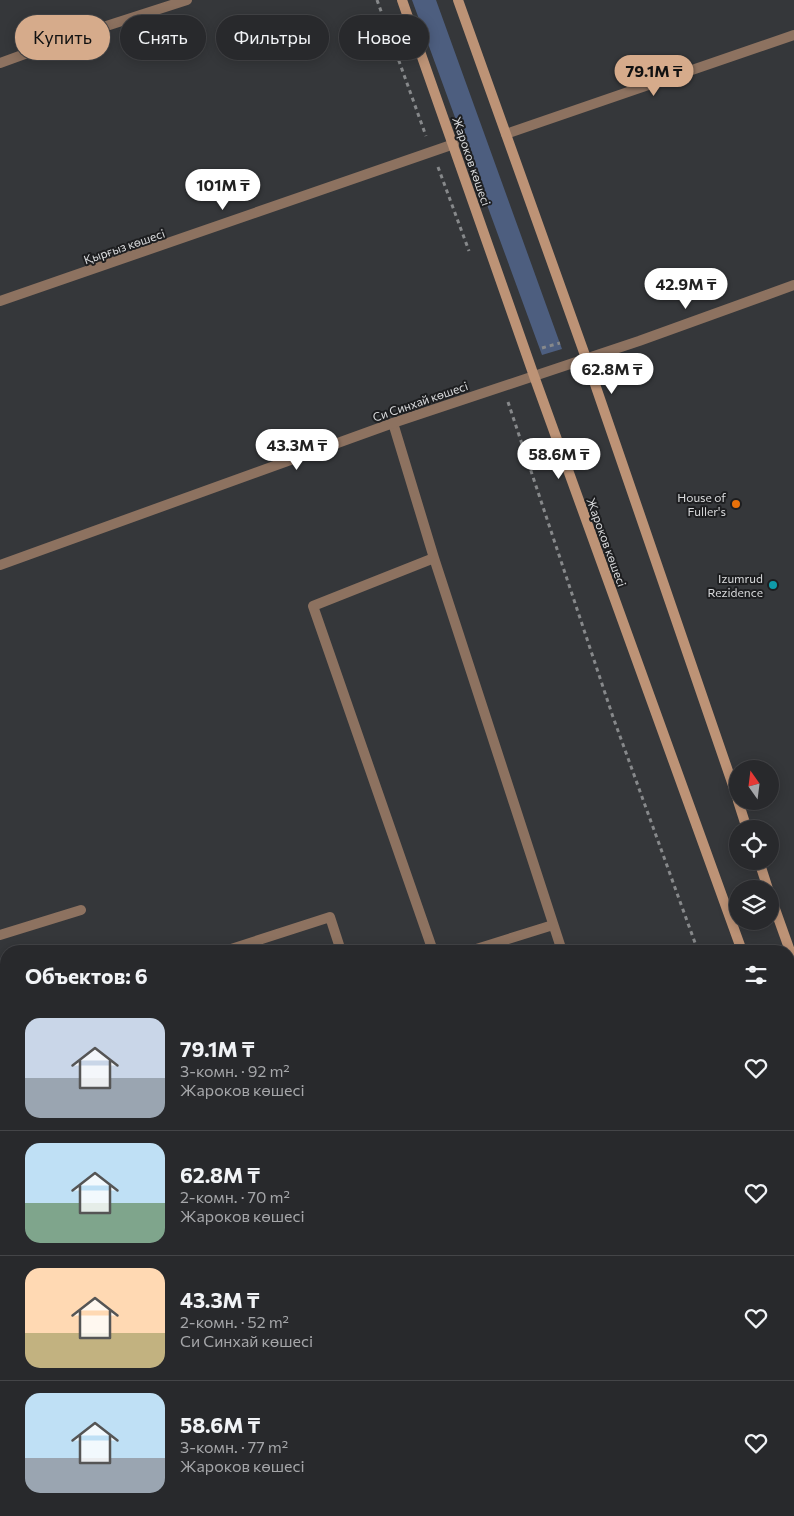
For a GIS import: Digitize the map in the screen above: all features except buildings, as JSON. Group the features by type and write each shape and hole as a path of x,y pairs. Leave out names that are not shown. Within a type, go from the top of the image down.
{"main road":[{"name":"Жароков көшесі","path":"402,0 534,376 740,945"},
{"path":"458,0 586,358 729,774"},
{"path":"779,920 788,945"}],"street":[{"path":"0,63 66,39 186,0"},
{"path":"506,134 794,35"},
{"name":"Қырғыз көшесі","path":"0,300 454,144"},
{"name":"Си Синхай көшесі","path":"0,565 393,423 794,285"},
{"path":"393,423 434,558 560,945"},
{"path":"431,945 313,606 434,558"},
{"path":"0,935 81,910"},
{"path":"244,945 330,917 339,945"},
{"path":"489,945 553,925"}],"path":[{"path":"377,0 472,257"},
{"path":"539,349 560,343"},
{"path":"503,386 613,717 696,945"}],"shaded area":[{"path":"412,0 436,0 562,349 542,355 429,46 429,15 417,15"}],"place":[{"name":"House of Fuller's","path":"736,504"},
{"name":"Izumrud Rezidence","path":"773,585"}]}
